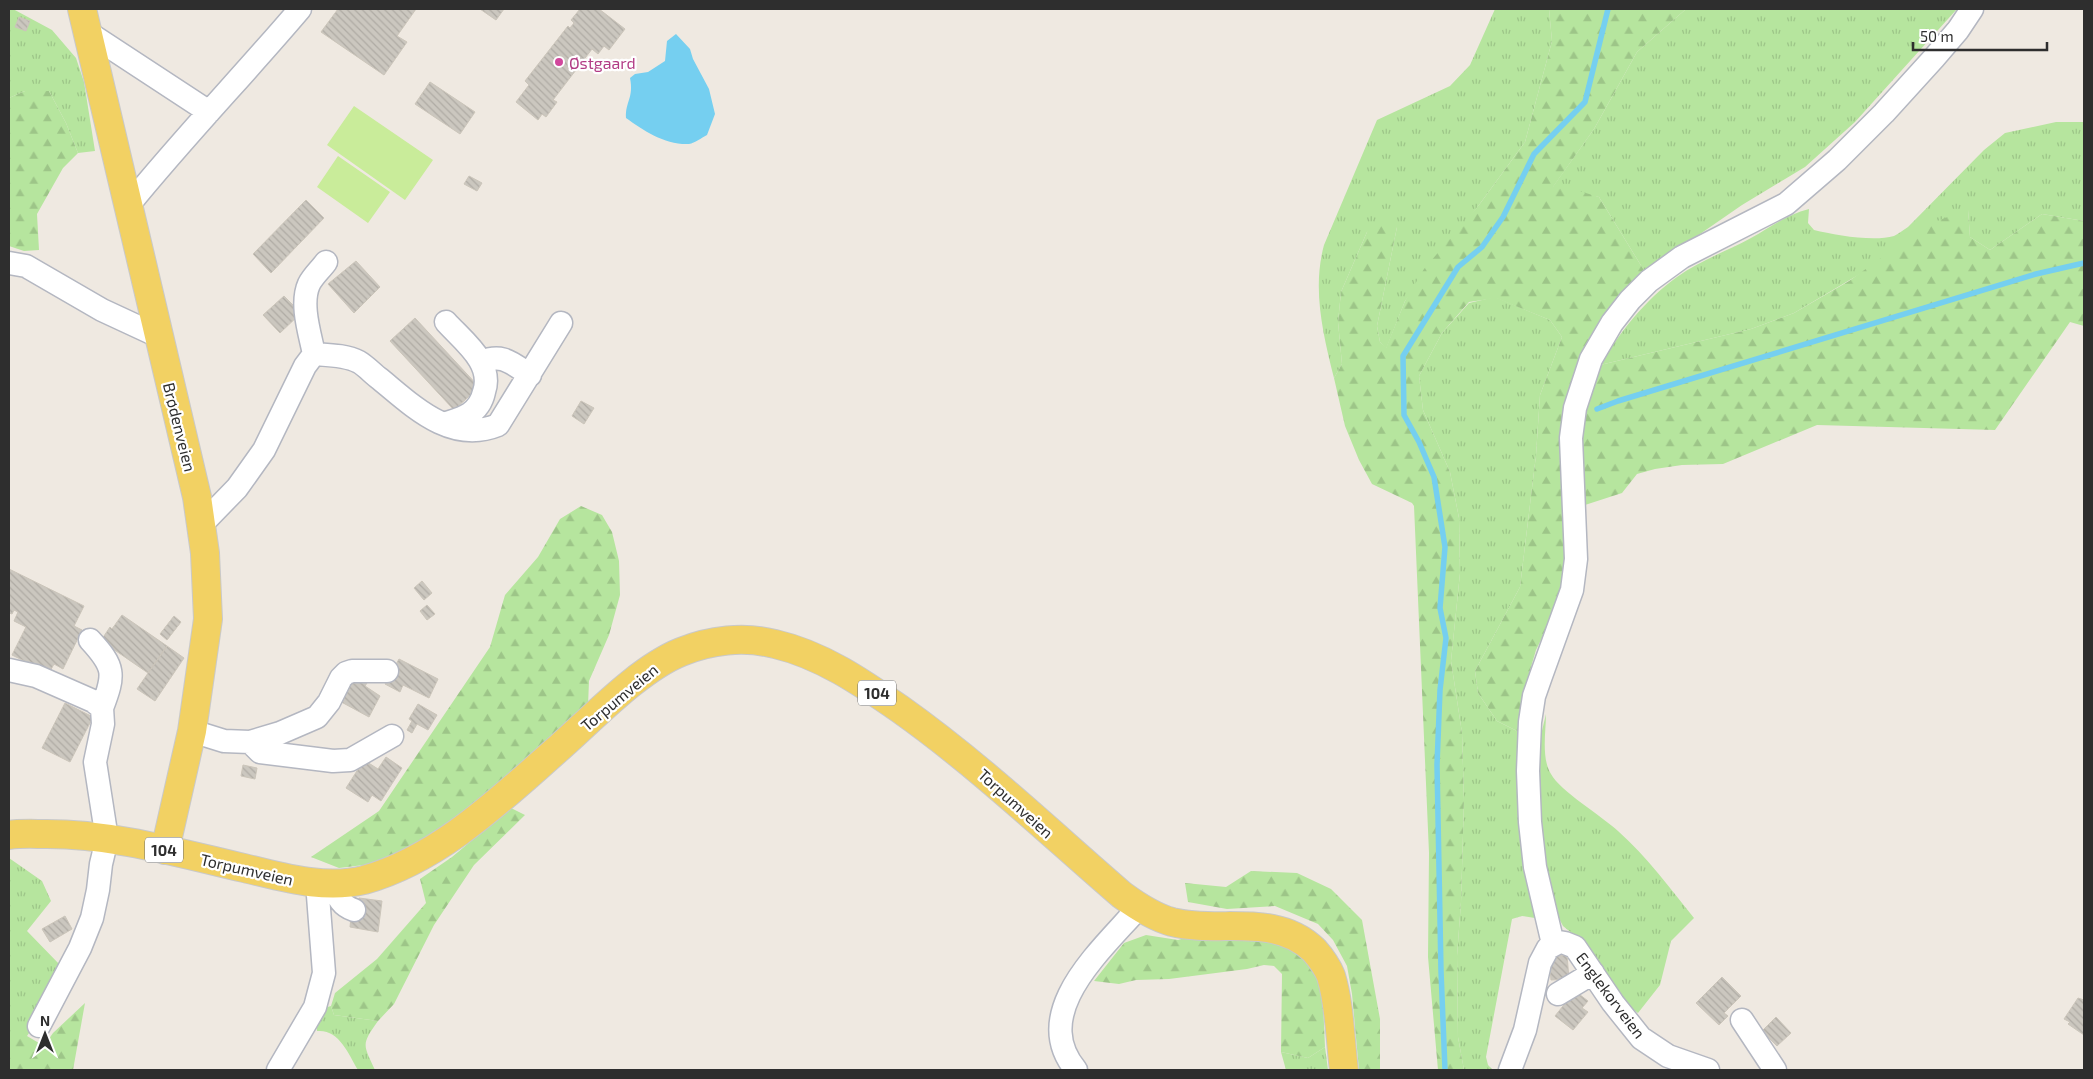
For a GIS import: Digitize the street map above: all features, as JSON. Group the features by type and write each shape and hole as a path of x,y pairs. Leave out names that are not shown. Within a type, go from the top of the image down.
{"main road":[{"name":"Brødenveien","path":"79,16 128,206 202,524 207,579 208,619 192,731 166,850"},
{"name":"Torpumveien","path":"9,835 66,834 107,839 166,850 295,880 325,883 363,880 398,868 471,824 636,680 672,656 702,644 730,640 755,640 797,650 853,676 960,753 1122,896 1139,907 1171,922 1205,926 1264,926 1287,932 1307,943 1319,955 1330,975 1335,996 1344,1070"}],"street":[{"path":"128,206 172,152 300,9"},
{"path":"1510,1070 1529,1017 1540,963 1548,948 1553,944 1535,867 1533,849 1528,770 1530,722 1536,689 1572,590 1576,559 1572,438 1575,408 1591,359 1612,323 1630,300 1649,281 1682,257 1786,204 1837,160 1884,113 1934,58 1958,30 1972,9"},
{"path":"79,16 209,112"},
{"path":"202,524 237,488 264,450 305,366 314,354 306,298 309,284 326,262"},
{"path":"9,263 26,266 102,310 158,336"},
{"path":"444,424 469,414 482,401 486,386 486,377 481,362 472,349 446,322"},
{"path":"314,354 340,356 359,362 402,398 433,420 466,432 479,431 498,425 561,323"},
{"path":"481,362 497,357 530,375"},
{"path":"39,1026 80,948 92,918 107,839 96,762 103,724 102,708 111,684 112,672 103,654 90,640"},
{"path":"9,670 36,676 93,701 102,708"},
{"path":"192,731 224,740 250,742 280,733 317,717 329,702 341,678 346,674 352,671 387,670"},
{"path":"250,742 260,752 333,761 350,760 392,736"},
{"path":"325,883 344,907 354,910"},
{"path":"278,1070 315,1007 324,973 325,883"},
{"path":"1076,1070 1070,1062 1060,1039 1060,1024 1067,997 1082,973 1139,907"},
{"name":"Englekorveien","path":"1553,944 1565,943 1575,947 1613,1004 1641,1038 1668,1056 1708,1070"},
{"path":"1558,994 1593,973"},
{"path":"1742,1020 1775,1070"}],"green space":[{"path":"9,9 13,9 52,30 76,58 84,82 95,151 78,153 66,123 49,91 25,91 9,98"},
{"path":"1495,9 1549,9 1552,41 1525,142 1405,301 1386,349 1380,342 1377,326 1397,227 1367,232 1341,292 1338,322 1342,364 1334,378 1320,312 1319,278 1321,262 1324,245 1377,120 1450,86 1470,65"},
{"path":"1549,9 1686,9 1637,52 1594,129 1553,187 1566,187 1599,197 1645,272 1596,329 1579,365 1563,587 1555,612 1536,650 1526,684 1519,732 1497,721 1478,693 1475,671 1520,587 1536,455 1540,395 1562,337 1550,320 1496,298 1469,302 1442,333 1419,376 1423,410 1450,472 1459,518 1460,573 1451,661 1462,733 1464,800 1461,902 1457,956 1458,1037 1464,1070 1438,1070 1428,957 1429,853 1414,506 1412,503 1372,484 1359,460 1345,426 1334,378 1342,364 1338,322 1341,292 1367,232 1378,222 1397,227 1377,326 1380,342 1386,348 1405,301 1424,269 1479,205 1525,142 1552,41"},
{"path":"1686,9 1957,9 1855,122 1805,167 1742,205 1645,272 1599,197 1552,188 1594,129 1637,52"},
{"path":"25,91 49,91 66,123 78,153 63,168 37,214 39,250 24,251 9,246 9,98"},
{"path":"354,106 433,160 405,200 327,145"},
{"path":"2056,122 2084,122 2084,221 2042,214 1990,250 1970,237 1968,210 1794,313 1751,329 1600,365 1616,340 1644,306 1665,286 1694,266 1751,238 1786,218 1809,209 1808,223 1814,230 1865,238 1894,236 1908,227 1984,150 2005,133"},
{"path":"338,156 390,192 368,223 317,187"},
{"path":"1968,209 1970,237 1990,250 2042,214 2084,221 2084,326 2070,322 1995,430 1817,425 1723,464 1682,465 1637,474 1622,493 1585,505 1581,448 1585,409 1600,365 1751,329 1794,313 1849,281 1927,225"},
{"path":"1495,297 1550,320 1562,337 1540,395 1536,455 1520,587 1475,671 1478,693 1497,721 1519,732 1525,856 1535,918 1522,916 1512,919 1486,1057 1488,1065 1493,1070 1464,1070 1458,1037 1457,956 1461,902 1464,800 1462,733 1451,661 1460,573 1459,518 1450,472 1423,410 1419,376 1442,333 1469,303"},
{"path":"581,506 602,515 612,532 619,561 620,595 609,635 589,681 588,706 482,800 417,845 380,863 339,868 311,857 379,811 490,647 505,595 538,557 560,519"},
{"path":"1546,714 1546,760 1548,768 1556,781 1629,841 1658,873 1694,918 1671,941 1660,985 1638,1013 1627,1005 1574,935 1563,926 1554,909 1538,818 1540,739"},
{"path":"511,808 525,815 474,865 434,925 394,1004 378,1021 334,1015 331,1006 335,993 377,959 426,903 420,879 452,857"},
{"path":"9,858 42,881 51,901 27,931 60,965 64,981 27,1036 9,1036"},
{"path":"1251,871 1297,873 1331,889 1362,920 1380,1019 1380,1070 1359,1070 1352,994 1347,966 1333,940 1318,924 1275,906 1227,909 1188,902 1185,883 1226,887"},
{"path":"1240,933 1296,947 1322,979 1325,1047 1308,1058 1281,1052 1282,974 1274,966 1264,965 1169,979 1136,980 1119,984 1094,981 1124,943 1146,935 1178,940 1198,934"},
{"path":"85,1003 73,1070 9,1070 9,1036 27,1036 44,1046 53,1033"},
{"path":"331,1006 334,1015 378,1021 366,1040 366,1049 375,1070 358,1070 337,1038 325,1031 317,1031 316,1020 324,1008"},
{"path":"1325,1047 1328,1070 1286,1070 1281,1052 1308,1058"}],"water":[{"path":"676,34 690,49 693,59 709,89 715,114 707,135 689,144 663,140 626,118 631,90 630,78 635,74 648,72 665,61 667,41"}],"building":[{"path":"338,9 416,9 397,36 407,42 384,75 321,32"},
{"path":"480,9 504,9 496,20"},
{"path":"580,9 599,9 625,29 609,50 604,46 598,54 592,49 553,100 557,102 546,117 542,114 538,120 516,102 529,85 525,81 568,26 570,28 574,23 571,20"},
{"path":"19,17 30,21 26,31 15,27"},
{"path":"430,82 475,112 460,134 415,104"},
{"path":"469,176 482,183 477,191 464,184"},
{"path":"306,200 324,218 271,273 253,254"},
{"path":"356,261 380,287 354,313 328,284"},
{"path":"284,296 301,313 280,333 263,315"},
{"path":"415,318 479,387 454,410 390,341"},
{"path":"581,401 594,408 584,424 572,416"},
{"path":"9,569 84,606 74,626 82,630 63,669 54,664 49,673 12,655 26,627 14,621 18,612 14,610 12,614 9,613"},
{"path":"422,581 432,593 424,600 414,588"},
{"path":"427,605 435,614 427,620 420,611"},
{"path":"122,615 167,646 148,673 103,642 102,639 110,627 112,629"},
{"path":"174,616 181,622 167,640 160,634"},
{"path":"167,646 184,658 155,701 137,689"},
{"path":"399,659 438,679 429,698 403,685 400,692 385,684"},
{"path":"347,676 367,683 365,686 380,696 369,717 334,698"},
{"path":"65,703 93,717 70,762 42,748"},
{"path":"418,704 437,715 428,730 417,724 412,733 407,730 412,721 409,719"},
{"path":"386,757 402,768 381,801 372,795 368,802 346,788 364,760 378,769"},
{"path":"243,765 257,768 255,779 241,776"},
{"path":"359,898 382,901 378,932 350,927 351,917 356,918"},
{"path":"65,916 72,929 50,942 42,929"},
{"path":"1567,955 1569,979 1551,980 1549,957"},
{"path":"1722,977 1741,996 1724,1013 1728,1016 1719,1025 1696,1003"},
{"path":"1575,991 1588,1001 1582,1008 1588,1012 1573,1030 1555,1016"},
{"path":"2078,998 2084,1000 2084,1035 2064,1019"},
{"path":"1776,1017 1791,1033 1777,1046 1762,1031"}],"waterway":[{"path":"1445,1070 1437,765 1440,690 1446,638 1440,608 1445,547 1434,477 1419,442 1404,415 1403,356 1458,267 1482,247 1503,217 1534,154 1585,102 1608,9"},
{"path":"1597,409 2036,274 2084,263"}],"place":[{"name":"Østgaard","path":"559,62"}]}
